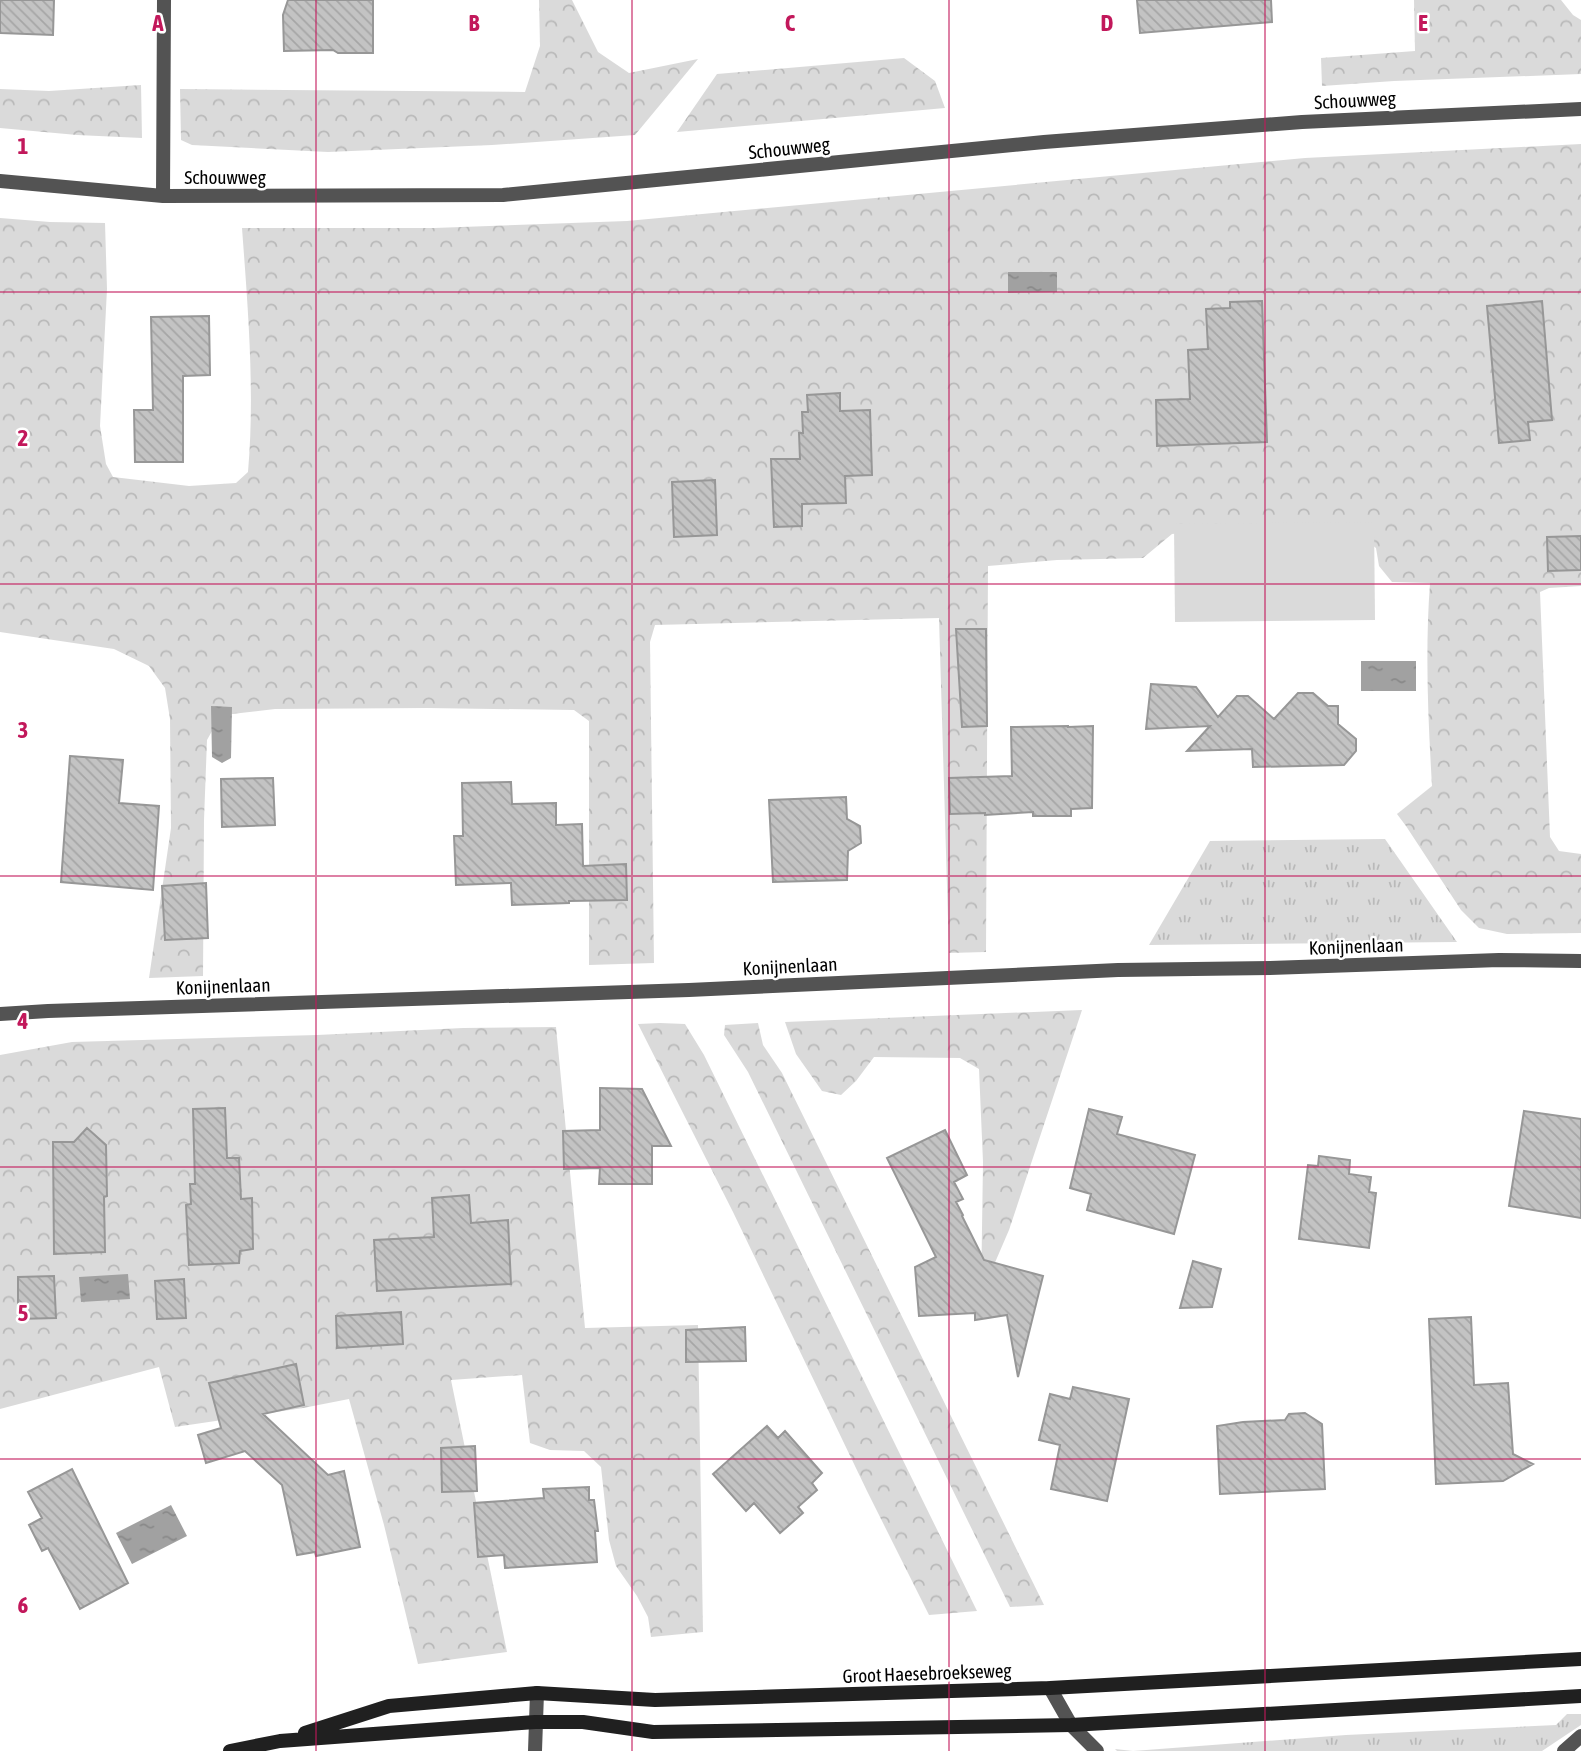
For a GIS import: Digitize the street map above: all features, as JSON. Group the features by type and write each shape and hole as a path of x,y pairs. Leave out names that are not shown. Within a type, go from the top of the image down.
{"street":[{"path":"163,196 164,0"},
{"name":"Schouwweg","path":"0,181 163,196 503,195 1099,138 1302,122 1581,108"},
{"name":"Konijnenlaan","path":"0,1014 688,990 1118,970 1499,960 1581,961"},
{"name":"Groot Haesebroekseweg","path":"230,1751 280,1741 389,1706 537,1693 655,1700 1050,1688 1581,1659"},
{"path":"1050,1688 1071,1725 1097,1751"},
{"path":"535,1751 537,1693"},
{"name":"Groot Haesebroekseweg","path":"280,1741 535,1722 583,1723 653,1732 1071,1725 1581,1696"},
{"path":"1564,1751 1581,1736"}],"green space":[{"path":"539,0 572,0 598,52 629,73 698,59 635,135 328,152 192,145 181,140 180,89 525,92 540,46"},
{"path":"1414,0 1561,0 1573,15 1581,20 1581,74 1322,86 1321,58 1415,51"},
{"path":"904,58 935,81 945,108 677,132 717,74"},
{"path":"141,85 142,138 0,128 0,89 49,91"},
{"path":"1581,144 1581,586 1549,588 1540,592 1550,837 1559,851 1581,854 1581,933 1507,934 1479,928 1461,910 1397,814 1432,786 1428,684 1430,583 1392,582 1379,566 1376,548 1350,528 1258,526 1172,534 1143,558 1057,560 988,566 986,952 949,953 939,618 655,625 650,642 654,963 589,965 589,721 574,710 275,709 232,714 217,722 207,740 203,976 149,978 171,828 170,719 165,688 149,666 114,649 0,632 0,218 105,223 107,289 100,426 106,464 113,477 189,486 236,483 248,472 251,381 242,228 434,228 627,221 1305,158"},
{"path":"1374,522 1375,620 1175,622 1174,524"},
{"path":"1385,839 1457,942 1149,945 1210,841"},
{"path":"1082,1010 1009,1230 981,1295 983,1162 979,1069 960,1058 874,1057 856,1081 841,1095 822,1091 796,1054 785,1022"},
{"path":"758,1023 763,1045 782,1073 1044,1605 1010,1607 748,1072 724,1035 725,1025"},
{"path":"638,1024 685,1024 704,1055 977,1611 929,1615 733,1212"},
{"path":"556,1027 585,1328 698,1325 703,1632 651,1637 648,1617 616,1566 609,1540 601,1467 584,1451 550,1450 530,1443 522,1375 451,1380 507,1652 418,1664 384,1525 349,1399 175,1427 159,1367 0,1409 0,1055 72,1042"},
{"path":"1567,1714 1581,1714 1581,1725 1542,1751 1133,1751 1346,1735 1556,1725"}],"water":[{"path":"1008,272 1057,272 1057,292 1008,293"},
{"path":"1361,661 1416,661 1416,691 1361,691"},
{"path":"211,706 232,707 231,758 222,763 212,757"},
{"path":"128,1274 130,1299 81,1302 79,1277"},
{"path":"171,1505 187,1536 132,1564 116,1533"}],"building":[{"path":"0,0 54,0 53,35 0,33"},
{"path":"288,0 373,0 373,53 338,53 333,50 284,51 283,15"},
{"path":"1137,0 1271,0 1272,22 1140,33"},
{"path":"1262,301 1267,442 1157,446 1156,400 1190,399 1188,350 1208,349 1206,309 1230,308 1230,302"},
{"path":"1542,301 1552,420 1528,422 1530,440 1499,443 1487,306"},
{"path":"209,316 210,375 183,376 183,462 135,462 134,410 153,410 151,317"},
{"path":"840,393 840,411 870,410 872,475 845,476 846,503 802,504 802,526 774,527 771,459 800,459 799,433 803,433 802,412 808,412 807,395"},
{"path":"715,480 717,535 674,537 672,482"},
{"path":"1581,536 1581,570 1548,571 1547,537"},
{"path":"956,629 986,629 987,726 962,727"},
{"path":"1151,684 1196,687 1218,717 1237,696 1248,696 1274,719 1298,693 1313,693 1328,706 1338,706 1338,724 1356,739 1356,751 1344,765 1253,767 1252,749 1187,751 1210,726 1146,729"},
{"path":"1093,726 1092,808 1071,809 1071,816 1033,816 1033,812 950,814 949,778 1012,776 1011,727"},
{"path":"70,756 123,760 119,803 159,806 153,890 61,882"},
{"path":"273,778 275,825 222,827 221,779"},
{"path":"511,782 512,804 556,803 556,825 582,824 583,866 626,864 627,900 512,905 511,883 456,885 454,836 463,836 462,783"},
{"path":"846,797 847,819 860,826 861,843 848,851 847,880 773,882 769,800"},
{"path":"206,883 208,938 165,940 162,886"},
{"path":"600,1088 642,1089 671,1146 652,1146 652,1184 599,1184 600,1168 564,1169 563,1131 600,1130"},
{"path":"225,1108 227,1158 239,1158 241,1199 252,1198 253,1249 240,1251 239,1263 189,1265 186,1205 191,1204 190,1184 195,1184 193,1109"},
{"path":"1089,1109 1122,1117 1117,1134 1195,1155 1174,1234 1087,1210 1091,1194 1070,1188"},
{"path":"1524,1111 1581,1119 1581,1218 1509,1206"},
{"path":"87,1128 106,1145 105,1252 54,1254 53,1142 74,1142"},
{"path":"945,1130 967,1175 954,1182 963,1199 956,1202 984,1260 1043,1276 1018,1377 1007,1315 975,1320 975,1313 919,1316 915,1267 936,1257 887,1158"},
{"path":"1319,1156 1350,1160 1349,1174 1371,1177 1369,1192 1376,1193 1369,1248 1299,1239 1308,1165 1318,1166"},
{"path":"469,1195 471,1223 508,1220 511,1284 377,1291 374,1240 434,1237 432,1198"},
{"path":"1193,1261 1221,1269 1212,1307 1180,1308"},
{"path":"54,1276 56,1318 18,1319 18,1277"},
{"path":"184,1279 186,1318 157,1319 155,1281"},
{"path":"401,1312 403,1344 337,1348 336,1316"},
{"path":"1471,1317 1474,1385 1508,1383 1513,1454 1533,1464 1503,1481 1436,1484 1429,1319"},
{"path":"745,1327 746,1361 686,1362 686,1330"},
{"path":"296,1364 304,1405 263,1414 328,1475 344,1471 360,1547 316,1556 315,1552 297,1555 282,1485 245,1451 206,1463 198,1435 221,1428 209,1383"},
{"path":"1073,1387 1129,1399 1107,1501 1051,1489 1060,1445 1039,1440 1050,1394 1070,1399"},
{"path":"1305,1413 1322,1424 1325,1489 1220,1494 1217,1426 1285,1420 1289,1414"},
{"path":"767,1426 778,1438 785,1431 822,1473 812,1483 817,1490 798,1507 803,1513 780,1533 754,1503 746,1511 713,1474"},
{"path":"475,1446 477,1491 442,1492 441,1448"},
{"path":"72,1469 128,1583 80,1609 48,1548 42,1551 29,1525 42,1518 28,1492"},
{"path":"589,1487 589,1500 594,1500 598,1531 595,1531 597,1562 505,1568 504,1555 478,1557 474,1503 544,1498 543,1489"}]}
